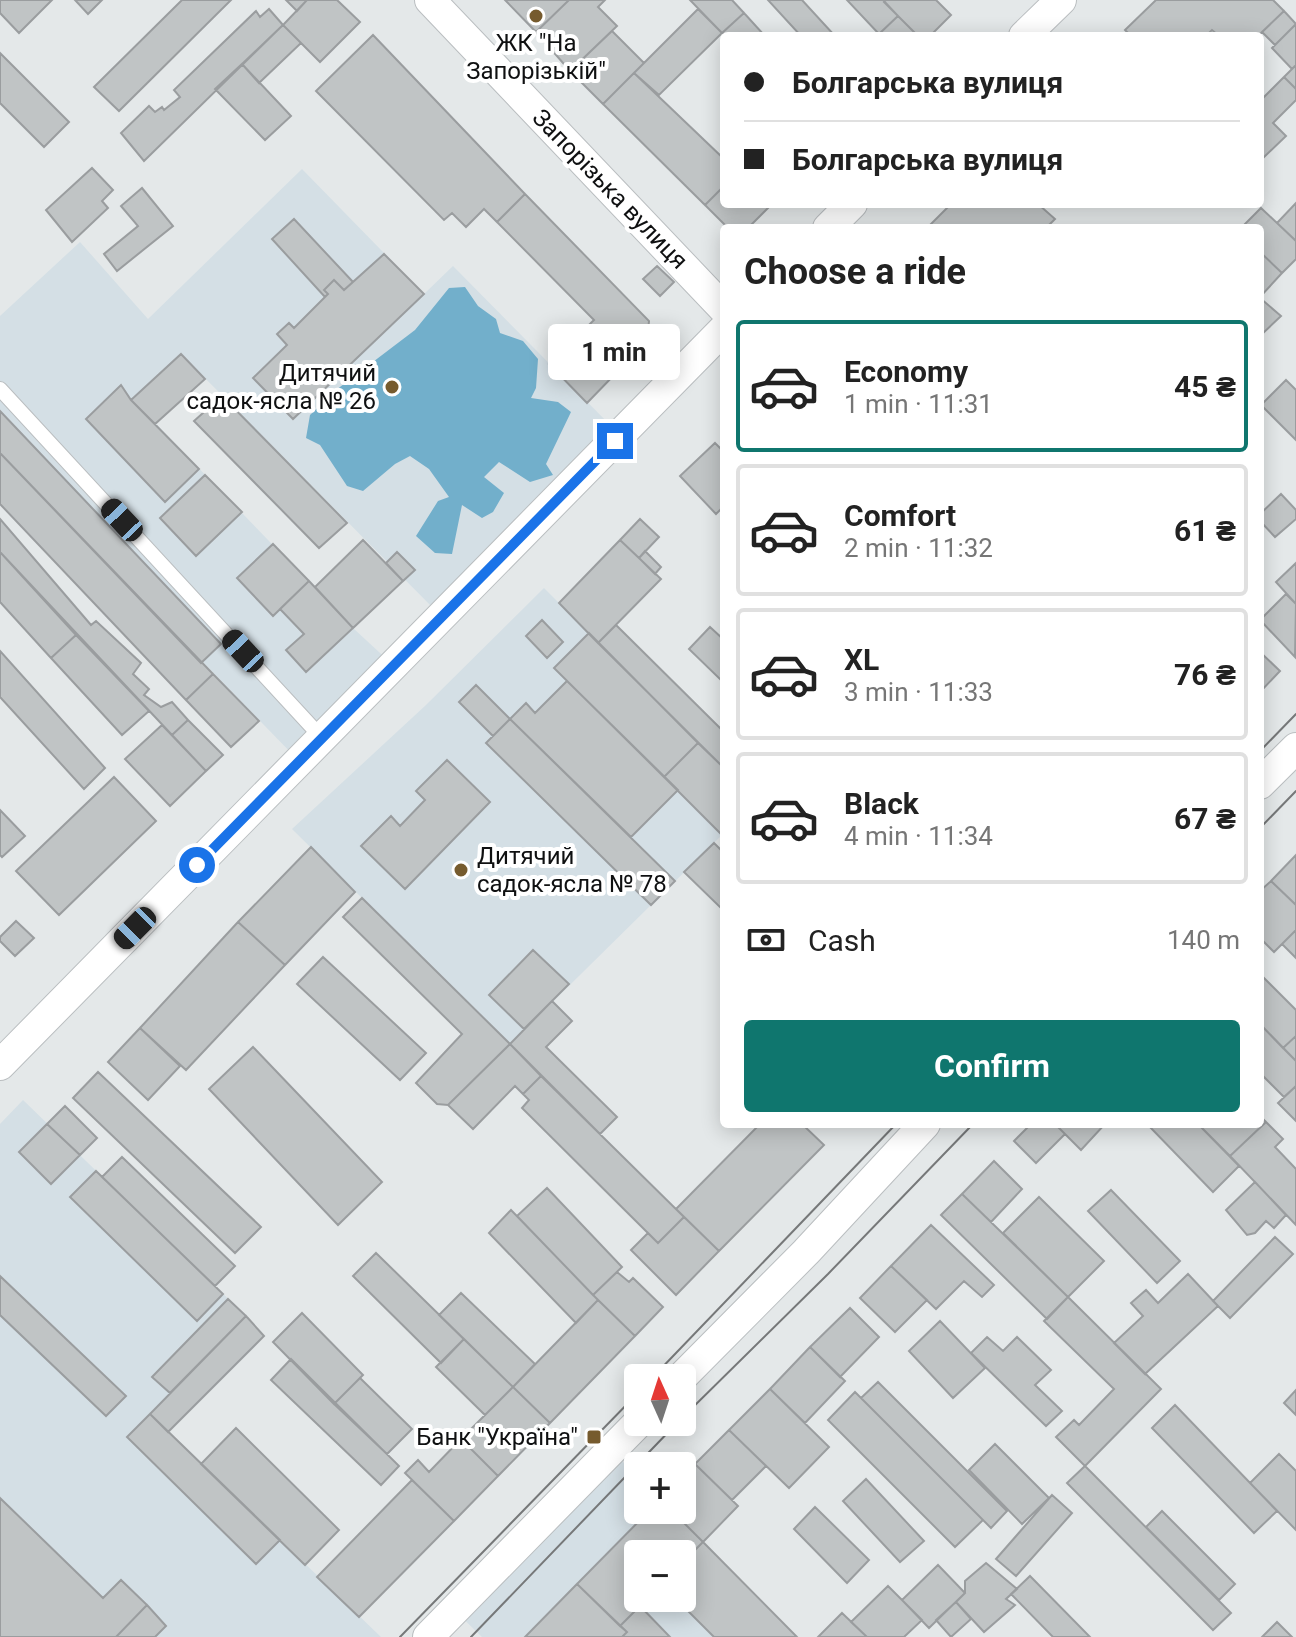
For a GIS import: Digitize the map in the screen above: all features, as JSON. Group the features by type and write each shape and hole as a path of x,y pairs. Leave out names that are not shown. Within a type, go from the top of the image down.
{"street":[{"name":"Запорізька вулиця","path":"430,0 720,305"},
{"path":"1028,32 1061,0"},
{"path":"832,224 848,208"},
{"path":"0,1065 720,333"},
{"path":"1264,780 1296,748"},
{"path":"695,1364 806,1252 921,1128"},
{"path":"428,1637 625,1436"}],"lane":[{"path":"0,389 323,739"}],"shaded area":[{"path":"302,169 424,294 453,266 619,434 441,616 182,355 132,399 353,628 393,665 299,761 0,453 0,316 80,242 148,319"},
{"path":"465,287 478,306 496,319 500,333 523,341 538,359 536,388 531,398 558,402 571,412 546,464 553,475 530,482 499,462 484,477 504,493 493,512 482,518 462,505 452,554 435,553 416,536 438,501 449,497 429,469 410,456 395,464 363,491 347,486 320,445 306,438 310,415 336,390 415,330 449,288"},
{"path":"544,588 720,764 720,837 510,1044 292,829 426,705"},
{"path":"23,1100 246,1316 150,1414 381,1637 0,1637 0,1124"},
{"path":"603,1442 624,1463 624,1524 685,1524 797,1637 482,1637 445,1601"}],"building":[{"path":"0,0 52,0 19,33 0,13"},
{"path":"75,0 102,0 88,14"},
{"path":"182,0 231,0 119,111 94,87"},
{"path":"286,0 307,0 297,11"},
{"path":"307,0 337,0 360,22 320,62 283,25"},
{"name":"ЖК \"На Запорізькій\"","path":"505,0 569,0 536,32"},
{"path":"569,0 605,0 598,7 617,26 570,71 536,32"},
{"path":"690,0 732,0 744,13 721,32"},
{"path":"768,0 802,0 831,32 797,32"},
{"path":"847,0 883,0 898,16 881,32 877,32"},
{"path":"936,0 951,15 934,32 914,32 884,2"},
{"path":"1156,0 1273,0 1284,11 1262,32 1125,30"},
{"path":"269,9 283,25 144,161 121,133 149,106 155,112 162,107 164,110 180,97 174,90 256,11 260,17"},
{"path":"698,9 721,32 659,95 634,73"},
{"path":"1284,11 1296,24 1275,45 1262,32"},
{"path":"744,13 761,32 723,32"},
{"path":"898,16 914,32 881,32"},
{"path":"1296,24 1296,65 1292,69 1272,48"},
{"path":"283,25 301,43 259,83 242,64"},
{"path":"612,31 644,63 603,104 570,71"},
{"path":"373,35 525,194 497,222 484,209 466,227 452,213 444,220 316,91"},
{"path":"0,53 69,122 44,147 0,103"},
{"path":"242,64 291,116 265,140 215,89"},
{"path":"1296,65 1296,89 1284,77"},
{"path":"634,73 720,155 720,190 705,205 603,104"},
{"path":"1284,77 1296,89 1296,100 1273,123 1286,136 1264,157 1264,97"},
{"path":"92,168 113,190 102,201 108,208 72,242 46,210"},
{"path":"142,188 173,226 117,271 104,254 138,226 121,206"},
{"path":"720,190 720,208 768,208 752,224 724,224 705,205"},
{"path":"525,194 649,321 647,341 587,403 549,364 594,320 497,222"},
{"path":"1296,203 1296,241 1277,223"},
{"path":"947,208 1043,208 1055,219 1050,224 931,224"},
{"path":"1261,208 1296,241 1296,259 1282,273 1264,256 1264,224 1245,224"},
{"path":"294,219 353,282 344,290 334,280 324,290 328,294 325,297 272,239"},
{"path":"384,254 424,294 293,419 253,378 287,345 277,334 289,323 294,328 328,294 324,290 334,280 344,290"},
{"path":"1264,256 1282,273 1264,293"},
{"path":"657,266 674,282 660,296 643,279"},
{"path":"1264,301 1281,316 1264,332"},
{"path":"181,354 205,379 155,424 131,400"},
{"path":"1286,380 1296,390 1296,440 1264,408 1264,402"},
{"path":"121,385 131,400 199,469 165,502 86,419"},
{"path":"222,396 347,523 319,548 194,421"},
{"path":"0,411 221,644 201,663 0,453"},
{"path":"715,443 720,448 720,510 716,514 680,476"},
{"path":"0,453 213,674 186,700 0,504"},
{"path":"205,475 242,512 196,556 160,518"},
{"path":"1281,494 1296,510 1296,519 1275,537 1264,525 1264,510"},
{"path":"0,519 91,625 96,621 141,663 133,674 149,689 144,695 161,707 172,702 188,720 172,735 0,552"},
{"path":"640,519 659,537 639,558 620,540"},
{"path":"363,540 403,581 353,628 315,587"},
{"path":"620,540 661,579 598,643 559,603"},
{"path":"273,544 309,581 273,616 237,578"},
{"path":"645,551 661,567 655,574 639,558"},
{"path":"0,552 76,635 51,658 0,602"},
{"path":"397,552 415,570 403,581 386,563"},
{"path":"1296,563 1296,604 1276,582"},
{"path":"309,581 353,628 306,672 286,650 304,634 280,609"},
{"path":"1286,594 1296,604 1295,657 1264,624 1264,616"},
{"path":"542,620 563,642 547,658 526,636"},
{"path":"616,625 720,728 720,764 598,643"},
{"path":"710,627 720,636 720,679 689,649"},
{"path":"589,633 698,743 664,777 554,668"},
{"path":"76,635 149,711 122,735 51,658"},
{"path":"0,651 105,768 84,789 0,697"},
{"path":"1264,656 1280,671 1264,688"},
{"path":"213,674 259,721 231,747 186,700"},
{"path":"567,681 678,790 631,837 510,719 526,703 535,713"},
{"path":"476,685 510,719 493,736 459,702"},
{"path":"510,719 675,881 651,905 486,743"},
{"path":"188,720 223,755 206,771 172,735"},
{"path":"162,725 206,771 170,806 125,759"},
{"path":"698,743 720,764 720,833 664,777"},
{"path":"447,760 490,802 405,889 361,846 391,816 400,826 425,800 416,791"},
{"path":"114,777 156,821 59,915 16,871"},
{"path":"0,810 25,836 2,857 0,855"},
{"path":"714,843 720,849 720,907 684,872"},
{"path":"311,847 355,892 285,965 238,922"},
{"path":"1296,855 1296,905 1271,881"},
{"path":"1271,881 1296,905 1296,930 1274,952 1264,942 1264,887"},
{"path":"362,898 510,1044 448,1105 437,1104 416,1083 462,1034 343,917"},
{"path":"16,921 34,938 15,956 0,941 0,937"},
{"path":"238,922 285,965 186,1070 140,1028"},
{"path":"1296,930 1296,958 1282,944"},
{"path":"533,950 569,984 524,1029 489,995"},
{"path":"323,957 426,1053 400,1080 297,984"},
{"path":"1264,978 1296,1010 1296,1036 1283,1048 1264,1028"},
{"path":"552,1001 572,1021 546,1047 617,1117 600,1134 510,1044"},
{"path":"140,1028 180,1066 148,1100 108,1062"},
{"path":"1264,1028 1296,1061 1296,1086 1284,1097 1264,1077"},
{"path":"1296,1036 1296,1061 1283,1048"},
{"path":"510,1044 541,1076 523,1094 515,1086 473,1129 448,1105"},
{"path":"253,1047 382,1182 338,1225 209,1089"},
{"path":"98,1072 261,1227 235,1253 73,1098"},
{"path":"541,1076 684,1217 658,1243 522,1108 529,1100 523,1094"},
{"path":"1296,1086 1296,1121 1278,1103"},
{"path":"65,1106 97,1138 80,1155 47,1124"},
{"path":"1266,1122 1283,1139 1275,1147 1296,1169 1296,1225 1230,1156 1260,1128 1264,1128"},
{"path":"47,1124 80,1155 51,1184 19,1152"},
{"path":"756,1128 806,1128 824,1145 719,1251 676,1209"},
{"path":"1027,1128 1059,1128 1065,1134 1036,1163 1014,1141"},
{"path":"1059,1128 1101,1128 1081,1150"},
{"path":"1151,1128 1202,1128 1239,1166 1213,1192"},
{"path":"1202,1128 1260,1128 1230,1156"},
{"path":"122,1157 235,1266 215,1286 102,1177"},
{"path":"994,1161 1022,1189 991,1222 962,1194"},
{"path":"96,1171 223,1294 197,1321 70,1197"},
{"path":"1255,1182 1286,1215 1274,1228 1266,1221 1255,1233 1247,1235 1226,1210"},
{"path":"547,1188 622,1267 593,1295 517,1216"},
{"path":"1111,1190 1180,1261 1157,1283 1088,1211"},
{"path":"962,1194 1068,1297 1047,1319 941,1215"},
{"path":"1039,1197 1104,1261 1068,1297 1003,1233"},
{"path":"511,1210 598,1300 576,1323 489,1233"},
{"path":"684,1217 719,1251 676,1295 631,1250 648,1233 658,1243"},
{"path":"931,1225 994,1285 982,1297 964,1281 936,1309 891,1266"},
{"path":"1275,1237 1293,1254 1230,1318 1213,1301"},
{"path":"376,1253 464,1339 441,1363 353,1276"},
{"path":"891,1266 927,1300 895,1332 860,1298"},
{"path":"617,1272 629,1282 633,1278 663,1307 635,1336 593,1295"},
{"path":"1188,1274 1218,1306 1145,1374 1114,1343 1143,1316 1131,1303 1146,1290 1158,1303"},
{"path":"0,1276 126,1396 106,1416 0,1315"},
{"path":"461,1293 535,1364 513,1387 439,1315"},
{"path":"1068,1297 1161,1389 1085,1466 1056,1437 1074,1420 1079,1425 1114,1389 1044,1321"},
{"path":"228,1299 246,1316 170,1393 152,1377"},
{"path":"598,1300 635,1336 550,1423 513,1387"},
{"path":"850,1308 879,1337 840,1377 810,1347"},
{"path":"302,1313 363,1375 334,1404 273,1342"},
{"path":"246,1316 264,1336 168,1432 150,1414"},
{"path":"940,1321 985,1368 953,1398 909,1351"},
{"path":"987,1337 1003,1351 1017,1337 1051,1370 1035,1385 1062,1411 1046,1426 971,1353"},
{"path":"464,1339 513,1387 485,1415 436,1367"},
{"path":"810,1347 845,1381 805,1423 770,1389"},
{"path":"291,1359 399,1466 381,1485 271,1380"},
{"path":"360,1378 412,1429 387,1454 334,1404"},
{"path":"878,1382 1007,1511 991,1528 861,1398"},
{"path":"513,1387 550,1423 498,1476 461,1439"},
{"path":"770,1389 829,1447 789,1488 729,1430"},
{"path":"1296,1390 1296,1415 1284,1403"},
{"path":"855,1392 983,1520 955,1547 828,1420"},
{"path":"1175,1405 1277,1511 1254,1533 1152,1428"},
{"path":"150,1414 280,1540 256,1564 127,1437"},
{"path":"236,1428 339,1530 305,1565 201,1464"},
{"path":"729,1430 766,1466 732,1500 696,1463"},
{"path":"461,1439 498,1476 454,1521 405,1473 418,1460 429,1472"},
{"path":"995,1444 1049,1498 1022,1524 969,1470"},
{"path":"1279,1454 1296,1471 1296,1530 1250,1483"},
{"path":"696,1465 738,1506 703,1542 685,1524 696,1524"},
{"path":"1085,1466 1231,1613 1213,1630 1067,1483"},
{"path":"866,1479 924,1541 900,1562 843,1501"},
{"path":"412,1480 454,1521 359,1617 317,1577"},
{"path":"1052,1495 1072,1513 1016,1576 996,1559"},
{"path":"0,1498 103,1598 121,1580 147,1605 116,1637 0,1637"},
{"path":"815,1507 869,1560 847,1583 794,1529"},
{"path":"1162,1511 1235,1584 1219,1600 1146,1527"},
{"path":"636,1524 685,1524 703,1542 696,1549 696,1540 624,1540 624,1612 634,1612 620,1626 577,1584"},
{"path":"703,1542 797,1637 714,1637 689,1612 696,1612 696,1549"},
{"path":"986,1563 1017,1589 1006,1599 1015,1605 984,1632 956,1602 965,1593 965,1581"},
{"path":"938,1565 965,1593 929,1628 902,1600"},
{"path":"1030,1576 1090,1637 1053,1637 1011,1594"},
{"path":"577,1584 627,1632 622,1637 525,1637"},
{"path":"888,1586 922,1620 904,1637 867,1637 851,1622"},
{"path":"956,1602 971,1619 951,1637 936,1620"},
{"path":"147,1605 166,1626 155,1637 116,1637"},
{"path":"634,1612 646,1612 670,1637 622,1637 627,1632 620,1626"},
{"path":"842,1613 867,1637 818,1637"},
{"path":"1277,1622 1292,1637 1262,1637"}],"tram line":[{"path":"1264,747 1296,714"},
{"path":"1264,824 1296,791"},
{"path":"665,1364 892,1128"},
{"path":"696,1404 969,1128"},
{"path":"400,1637 624,1407"},
{"path":"471,1637 665,1436"}],"place":[{"name":"ЖК \"На Запорізькій\"","path":"536,16"},
{"name":"Дитячий садок-ясла № 26","path":"392,387"},
{"name":"Дитячий садок-ясла № 78","path":"461,870"},
{"name":"Банк \"Україна\"","path":"594,1437"}],"route":[{"path":"197,865 615,441"}]}
